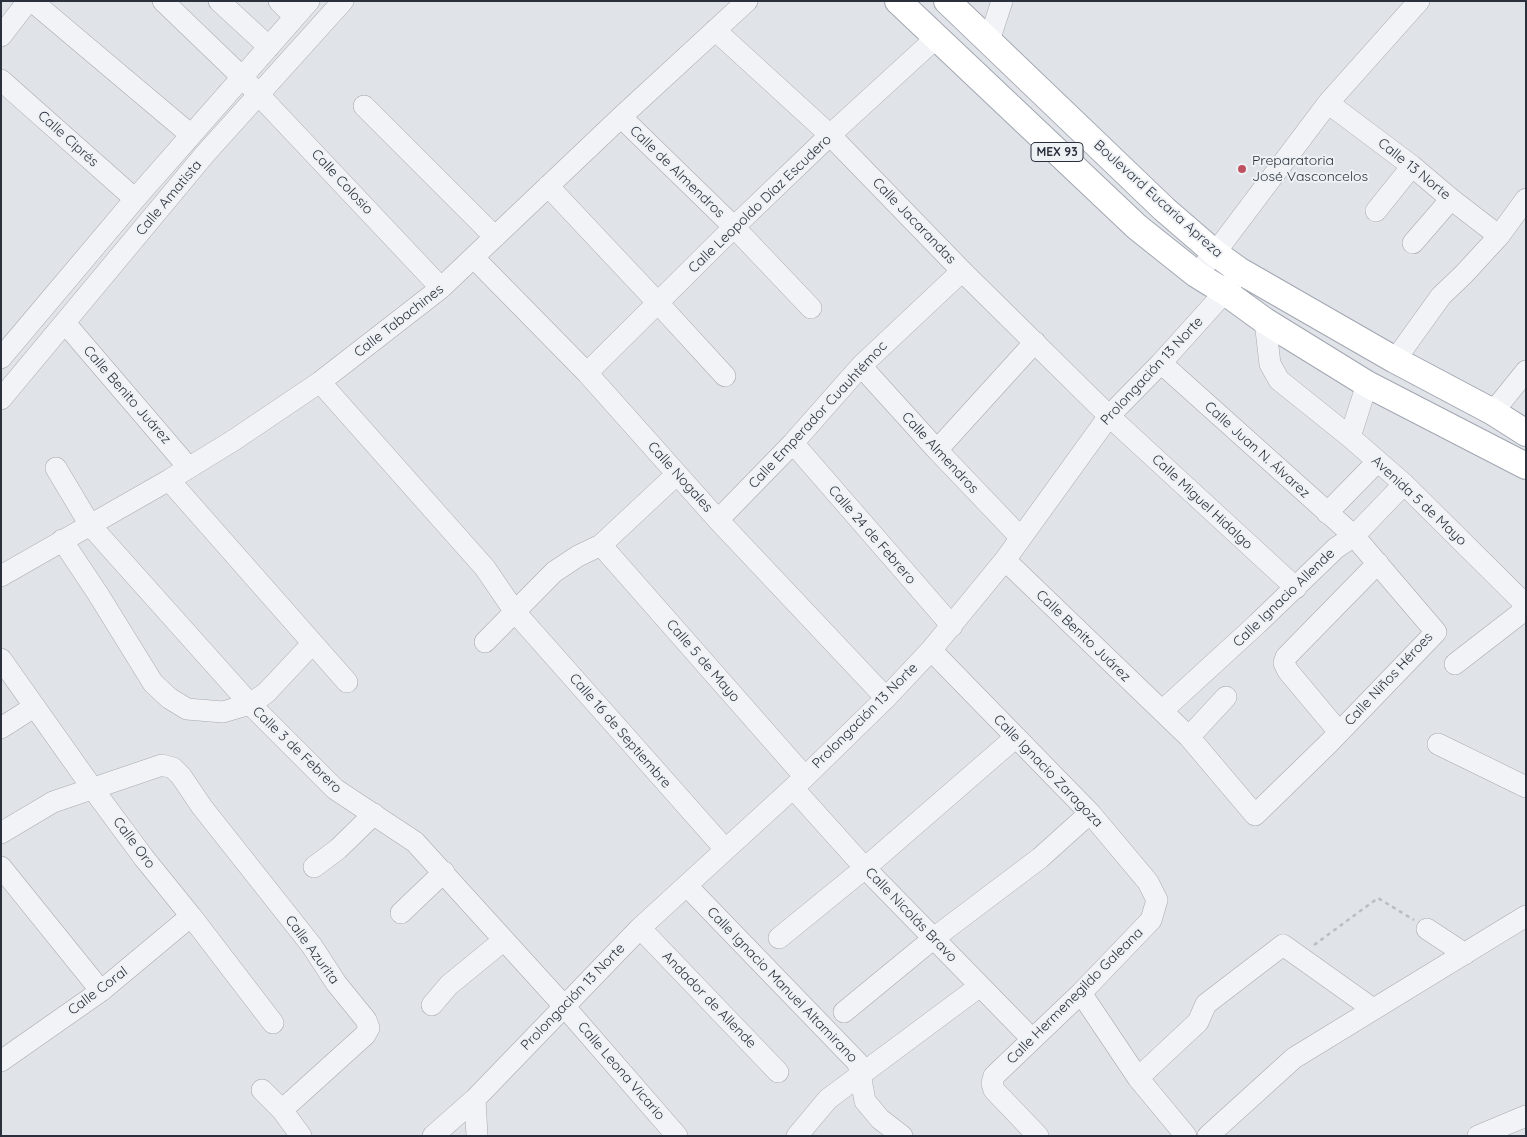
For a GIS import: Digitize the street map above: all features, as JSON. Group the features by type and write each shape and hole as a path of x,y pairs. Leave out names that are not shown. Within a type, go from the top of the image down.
{"main road":[{"name":"MEX 93","path":"898,1 1137,227 1196,274 1225,292 1265,322 1367,384 1526,466"},
{"name":"Boulevard Eucaria Apreza","path":"947,1 1164,209 1214,253 1240,271"},
{"name":"MEX 93","path":"1240,271 1395,360 1493,412 1526,433"}],"street":[{"path":"1,36 30,1 191,135"},
{"name":"Calle Colosio","path":"163,1 242,76 441,288"},
{"path":"219,1 269,47"},
{"path":"278,1 295,17"},
{"name":"Calle Amatista","path":"1,358 135,199 309,1"},
{"name":"Calle Amatista","path":"1,400 205,154 343,1"},
{"name":"Calle Tabachines","path":"1,576 189,468 320,382 441,288 621,116 747,1"},
{"path":"989,41 1002,1"},
{"path":"1196,274 1328,103 1419,1"},
{"name":"Calle Jacarandas","path":"715,30 830,135 962,271 1109,416"},
{"name":"Calle Leopoldo Díaz Escudero","path":"587,374 734,227 830,135 936,38"},
{"name":"Calle Ciprés","path":"1,80 135,199"},
{"name":"Calle 13 Norte","path":"1328,103 1412,166 1499,236"},
{"path":"364,106 495,237"},
{"name":"Calle de Almendros","path":"621,116 734,227 811,308"},
{"path":"1376,210 1412,166"},
{"path":"548,186 725,376"},
{"path":"1414,243 1451,199"},
{"path":"1395,360 1440,296 1464,274 1499,236 1526,200"},
{"name":"Calle Nogales","path":"474,258 587,374 718,520 886,698"},
{"name":"Calle Emperador Cuauhtémoc","path":"718,520 793,443 861,366 962,271"},
{"name":"Prolongación 13 Norte","path":"432,1136 475,1100 640,928 799,782 886,698 931,650 1005,560 1109,416 1225,292 1240,271"},
{"name":"Avenida 5 de Mayo","path":"1265,322 1270,364 1279,380 1350,437 1404,484 1526,607"},
{"name":"Calle Benito Juárez","path":"65,323 189,468"},
{"path":"936,450 1035,342"},
{"name":"Calle Juan N. Álvarez","path":"1161,362 1354,536"},
{"name":"Calle Almendros","path":"861,366 936,450 1021,538"},
{"path":"1493,412 1526,371"},
{"name":"Calle 16 de Septiembre","path":"320,382 486,568 515,612 725,849"},
{"path":"1350,437 1367,384"},
{"name":"Calle Miguel Hidalgo","path":"1109,416 1296,588"},
{"name":"Calle 24 de Febrero","path":"793,443 952,626"},
{"path":"1327,513 1377,462"},
{"name":"Calle 3 de Febrero","path":"56,468 90,525 250,704 335,789 415,842 564,1006"},
{"path":"485,642 554,572 601,544 677,474"},
{"path":"169,480 347,682"},
{"name":"Calle Ignacio Allende","path":"1162,711 1296,588 1336,548 1354,536 1404,484"},
{"name":"Calle Niños Héroes","path":"1255,815 1436,632 1354,536"},
{"path":"62,540 153,683 169,698 187,708 224,712 250,704 266,693 312,644"},
{"name":"Calle 5 de Mayo","path":"601,544 799,782"},
{"name":"Calle Benito Juárez","path":"1005,560 1189,737 1255,815"},
{"path":"1339,732 1288,671 1284,663 1286,657 1378,563"},
{"path":"1454,664 1526,607"},
{"name":"Calle Ignacio Zaragoza","path":"931,650 1090,813 1148,882 1157,900"},
{"name":"Calle Oro","path":"1,659 144,858 273,1023"},
{"path":"1189,737 1226,697"},
{"path":"1,728 34,706"},
{"path":"779,938 864,868 1016,737"},
{"path":"1438,744 1526,787"},
{"name":"Calle Azurita","path":"93,789 162,766 173,768 182,776 202,807 312,946 336,983 366,1020 369,1028 366,1035 282,1110"},
{"name":"Calle Nicolás Bravo","path":"799,782 864,868 1032,1040"},
{"path":"1,833 53,802 93,789"},
{"path":"844,1012 934,938 1040,858 1090,813"},
{"path":"314,867 338,849 374,814"},
{"path":"1,867 101,991"},
{"path":"401,913 444,872"},
{"name":"Calle Ignacio Manuel Altamirano","path":"687,886 858,1063 865,1101 880,1119 902,1136"},
{"name":"Calle Hermenegildo Galeana","path":"1038,1136 994,1090 992,1082 994,1076 1081,993 1151,920 1157,900"},
{"name":"Calle Coral","path":"5,1051 101,991 191,916"},
{"path":"1208,1136 1294,1058 1526,916"},
{"name":"Andador de Allende","path":"640,928 778,1072"},
{"path":"1427,929 1465,954"},
{"path":"432,1005 449,985 504,940"},
{"path":"1138,1078 1198,1022 1206,1004 1291,951 1373,1009"},
{"path":"797,1136 828,1098 980,986"},
{"path":"1081,993 1138,1078 1186,1136"},
{"name":"Calle Leona Vicario","path":"564,1006 677,1136"},
{"path":"262,1090 282,1110 300,1136"},
{"path":"475,1100 477,1136"},
{"path":"1478,1136 1526,1116"}],"path":[{"path":"1291,951 1378,898 1427,929"}],"place":[{"name":"Preparatoria José Vasconcelos","path":"1242,169"}]}
